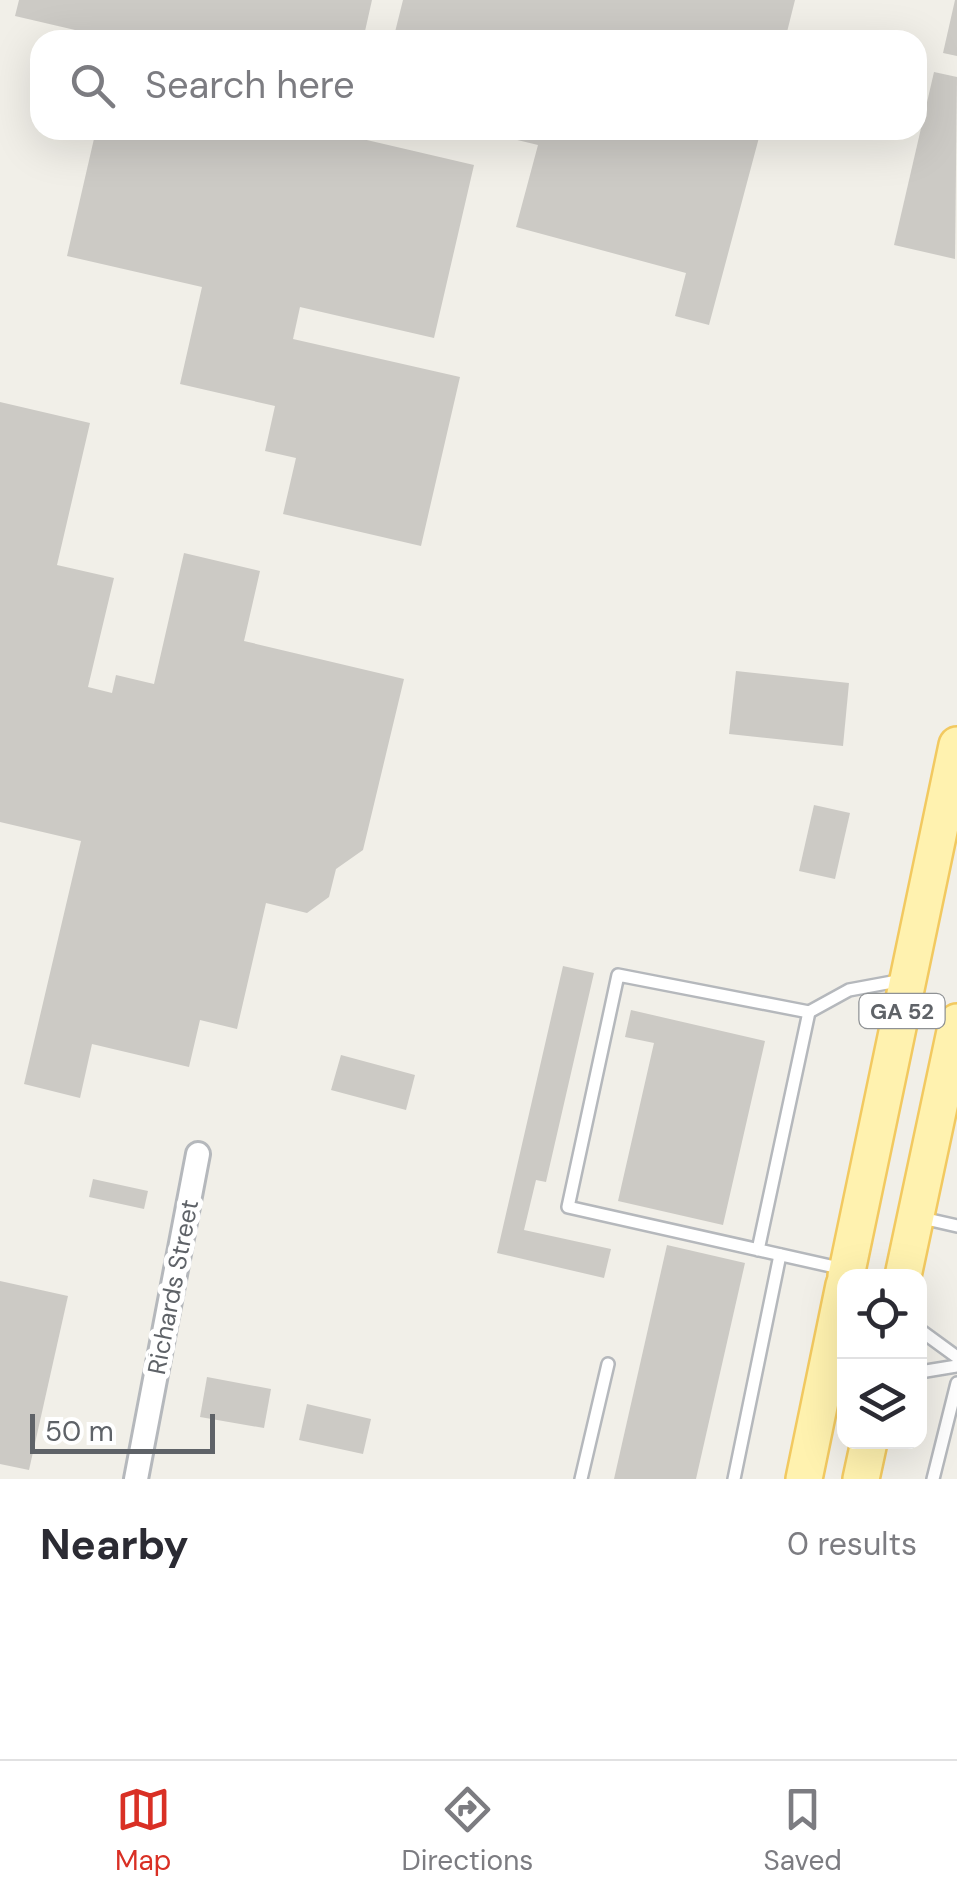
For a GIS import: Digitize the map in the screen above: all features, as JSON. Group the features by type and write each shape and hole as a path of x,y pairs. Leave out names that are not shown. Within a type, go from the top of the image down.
{"main road":[{"name":"GA 52","path":"848,1269 957,745"},
{"name":"GA 52","path":"905,1269 957,1022"},
{"name":"GA 52","path":"804,1479 837,1320"},
{"path":"861,1479 867,1449"}],"street":[{"name":"Richards Street","path":"136,1479 198,1154"}],"lane":[{"path":"837,1274 780,1255 568,1208 618,975 809,1012 849,990 908,979"},
{"path":"758,1250 809,1012"},
{"path":"916,1217 957,1226"},
{"path":"734,1479 780,1255"},
{"path":"927,1335 957,1357"},
{"path":"580,1479 608,1364"},
{"path":"927,1371 957,1366"},
{"path":"932,1479 957,1383"}],"building":[{"path":"19,0 372,0 365,30 75,30 15,16"},
{"path":"403,0 795,0 788,30 396,30"},
{"path":"957,0 957,56 943,53"},
{"path":"934,72 957,77 955,259 894,245 918,140 927,140 927,102"},
{"path":"94,140 367,140 474,165 434,338 300,307 293,339 460,377 421,546 283,514 296,458 265,451 275,406 180,384 202,287 67,256"},
{"path":"517,140 758,140 709,325 675,316 686,273 516,227 538,145"},
{"path":"0,402 90,423 57,565 114,578 88,687 112,693 116,675 154,684 184,553 260,571 244,641 404,679 363,850 336,869 329,897 307,913 266,903 237,1029 200,1020 189,1067 92,1044 80,1098 24,1084 81,841 0,822"},
{"path":"736,671 849,683 843,746 729,734"},
{"path":"814,805 850,813 835,879 799,871"},
{"path":"563,966 594,973 546,1182 536,1180 524,1230 611,1249 604,1278 497,1253"},
{"path":"631,1010 765,1041 723,1225 618,1201 654,1043 625,1037"},
{"path":"341,1055 415,1075 406,1110 331,1090"},
{"path":"93,1179 148,1191 144,1209 89,1197"},
{"path":"667,1245 745,1263 696,1479 614,1479"},
{"path":"0,1281 68,1296 29,1470 0,1464"},
{"path":"207,1377 271,1389 264,1428 200,1417"},
{"path":"307,1404 371,1419 363,1454 299,1440"}]}
